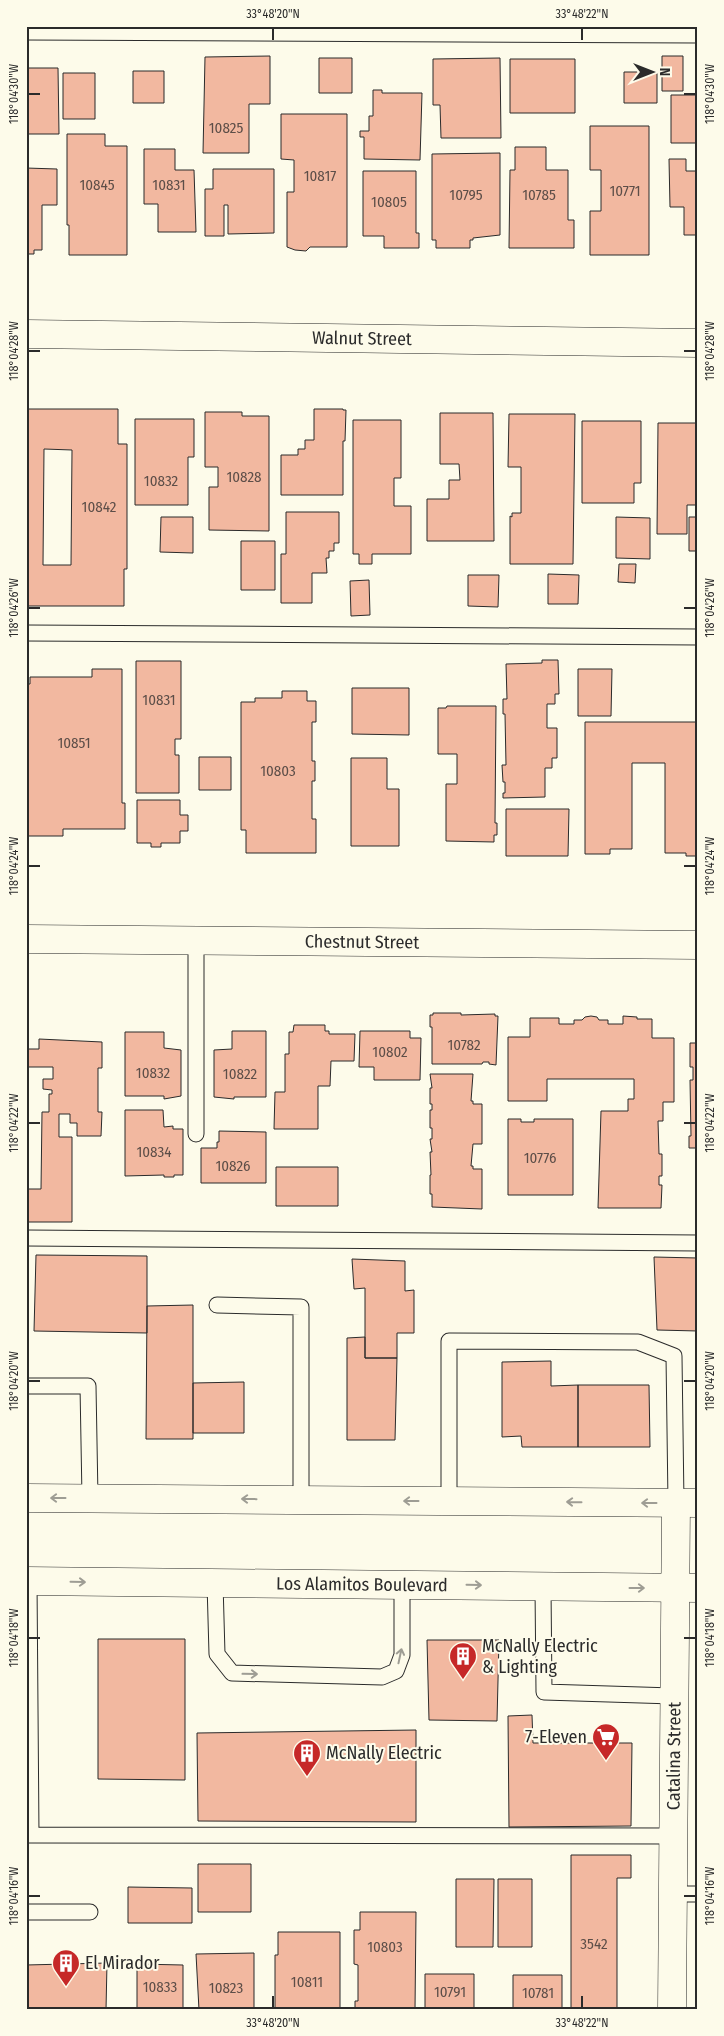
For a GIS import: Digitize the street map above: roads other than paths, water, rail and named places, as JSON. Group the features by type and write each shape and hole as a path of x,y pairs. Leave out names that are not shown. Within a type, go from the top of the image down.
{"street":[{"name":"Walnut Street","path":"26,334 698,343"},
{"name":"Chestnut Street","path":"26,939 698,945"},
{"path":"26,1498 687,1503"},
{"name":"Catalina Street","path":"672,2010 685,1894 673,1836 673,1696 686,1588 687,1503"},
{"name":"Los Alamitos Boulevard","path":"28,1581 686,1588"}],"lane":[{"path":"26,32 232,30 698,35"},
{"path":"26,633 698,637"},
{"path":"196,941 196,1134"},
{"path":"26,1238 698,1243"},
{"path":"217,1305 301,1307 301,1500"},
{"path":"449,1501 449,1341 638,1342 674,1356 687,1503"},
{"path":"26,1386 88,1386 90,1498"},
{"path":"28,1581 29,1835 673,1836"},
{"path":"215,1583 217,1654 232,1673 382,1676 396,1671 402,1655 402,1584"},
{"path":"543,1587 544,1692 673,1696"},
{"path":"26,1912 90,1912"}],"place":[{"name":"McNally Electric & Lighting","path":"463,1680"},
{"name":"7-Eleven","path":"606,1761"},
{"name":"McNally Electric","path":"307,1777"},
{"name":"El Mirador","path":"66,1987"}]}
